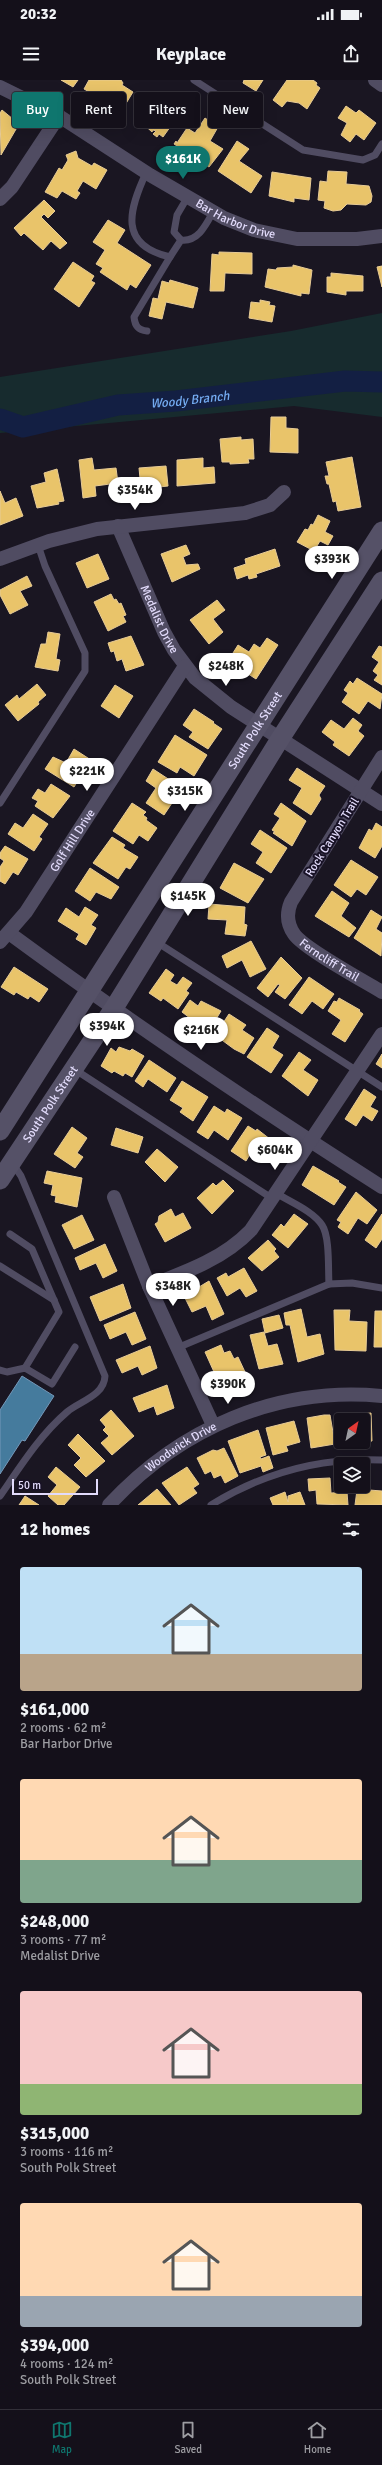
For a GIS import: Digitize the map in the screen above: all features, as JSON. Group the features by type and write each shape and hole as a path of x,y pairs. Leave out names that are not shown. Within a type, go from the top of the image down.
{"main road":[{"name":"South Polk Street","path":"0,1131 90,992 382,531"},
{"name":"South Polk Street","path":"0,1180 114,1008 280,739 382,581"}],"street":[{"path":"375,80 382,85"},
{"name":"Bar Harbor Drive","path":"0,87 12,93"},
{"name":"Bar Harbor Drive","path":"63,119 187,198 213,212 254,230 297,239 357,239 382,236"},
{"path":"0,199 12,187 51,128"},
{"path":"0,559 38,545 97,529 245,513 270,505 284,492"},
{"name":"Medalist Drive","path":"118,526 164,632 185,666 212,693 280,739 382,804"},
{"name":"Golf Hill Drive","path":"4,938 26,912 185,666"},
{"name":"Rock Canyon Trail","path":"287,918 291,902 382,757"},
{"name":"Ferncliff Trail","path":"287,918 290,927 300,941 382,992"},
{"path":"4,938 90,992 309,1140 382,1186"},
{"path":"149,1286 199,1267 233,1247 251,1230 275,1196 309,1140 382,1034"},
{"path":"114,1198 149,1286 213,1425"},
{"name":"Woodwick Drive","path":"109,1505 124,1489 166,1456 213,1425 253,1410 298,1398 343,1395 382,1396"}],"lane":[{"path":"194,80 303,150 363,160 370,158 382,144"},
{"path":"146,173 134,201 131,226 136,238 146,247 155,253 170,256"},
{"path":"181,240 174,232 175,224 187,198"},
{"path":"181,240 193,239 201,232 213,212"},
{"path":"147,331 141,330 135,325 134,317 181,240"},
{"path":"0,803 85,671 86,653 45,566 38,545"},
{"path":"155,941 382,1087"},
{"path":"74,1069 275,1196 315,1218 322,1225 325,1233 329,1284"},
{"path":"0,1496 36,1446 52,1427 68,1411 98,1392 105,1382 105,1376 21,1176 12,1162"},
{"path":"10,1234 32,1249 59,1312 25,1368"},
{"path":"0,1266 54,1300"},
{"path":"177,1348 329,1284 352,1283 382,1288"},
{"path":"0,1370 7,1372 25,1368 52,1384 75,1347"},
{"path":"211,1505 230,1493 272,1474 326,1462 382,1460"}],"green space":[{"path":"382,313 382,417 294,406 0,433 0,377 291,331"}],"building: Homes":[{"path":"61,80 78,80 73,87"},
{"path":"89,80 121,80 123,83 122,85 133,92 126,103 126,92 89,92 84,89"},
{"path":"244,80 263,80 256,91 243,83"},
{"path":"287,80 313,80 317,83 316,85 320,88 307,109 299,103 287,101 282,107 273,100"},
{"path":"346,106 356,113 359,110 376,123 364,140 356,134 350,142 341,135 347,123 338,118"},
{"path":"2,110 12,118 12,128 17,128 1,155 0,113"},
{"path":"205,118 208,120 208,128 217,128 210,141 223,149 209,167 174,144 176,141 177,143 187,128 195,133 200,128"},
{"path":"148,128 169,128 163,137 159,134 157,137 153,134 156,131 153,130 152,132"},
{"path":"237,141 249,149 239,161 262,176 251,193 218,171"},
{"path":"76,151 78,158 92,166 94,163 107,170 96,189 83,181 77,191 80,193 76,199 62,191 57,198 45,192 59,168 62,170 68,160 66,155"},
{"path":"328,171 347,172 346,184 369,186 372,196 371,202 366,205 347,204 341,210 333,211 324,208 325,201 318,200 320,181 327,182"},
{"path":"272,172 311,178 309,200 294,198 294,202 269,196"},
{"path":"44,200 55,211 48,218 44,214 41,217 67,243 60,249 51,241 43,250 24,233 21,236 14,228"},
{"path":"108,220 125,230 117,243 151,265 136,288 130,284 127,290 100,272 103,268 96,264 105,250 93,242"},
{"path":"219,252 252,253 252,274 225,273 224,291 210,291 212,254 219,255"},
{"path":"73,262 94,276 91,281 95,283 79,307 54,289"},
{"path":"293,265 312,270 309,294 301,293 301,296 265,287 268,269 276,270 277,268 293,267"},
{"path":"382,266 382,287 377,267"},
{"path":"331,273 363,276 363,291 346,291 346,295 327,292 327,277 331,277"},
{"path":"170,280 198,288 193,308 166,302 162,319 149,316 153,298 158,299 162,281 169,283"},
{"path":"260,300 270,302 269,305 275,306 272,322 249,318 251,302 260,303"},
{"path":"271,417 286,417 286,428 298,429 298,453 270,452"},
{"path":"241,437 241,440 253,439 254,459 248,459 249,463 230,464 230,462 222,462 220,439"},
{"path":"352,457 361,507 338,511 336,501 333,502 329,484 327,484 325,476 329,476 326,462"},
{"path":"92,458 94,470 116,468 118,483 95,486 96,496 83,498 79,460"},
{"path":"203,458 203,468 214,467 215,483 177,486 177,460"},
{"path":"166,466 168,486 141,489 139,468"},
{"path":"57,469 64,501 58,502 59,504 37,508 31,486 46,482 44,473"},
{"path":"0,491 5,503 16,498 23,516 0,525"},
{"path":"318,515 330,521 325,532 333,536 328,545 320,541 314,551 297,542 305,529 308,530 311,524 313,525"},
{"path":"186,545 190,554 183,557 186,565 198,564 200,569 172,582 161,554"},
{"path":"275,549 280,566 256,574 257,577 249,579 248,575 237,579 234,568 246,564 245,559"},
{"path":"98,554 109,579 87,588 76,563"},
{"path":"27,576 32,586 20,591 28,605 10,614 0,595 0,590"},
{"path":"111,594 114,600 116,599 119,604 121,603 126,615 123,616 126,622 108,631 94,602"},
{"path":"217,600 225,610 213,619 223,632 209,644 190,620"},
{"path":"48,632 60,634 56,659 60,660 58,671 35,667 41,644 46,644"},
{"path":"131,636 144,665 126,671 122,659 117,661 114,651 111,652 108,643"},
{"path":"267,638 278,645 256,679 228,661 238,645 249,652 254,644 260,648"},
{"path":"379,646 382,647 382,685 374,680 378,675 373,671 379,662 372,657"},
{"path":"357,678 382,694 380,709 368,701 359,714 342,702 348,693 344,690 350,681 353,684"},
{"path":"37,684 46,695 38,702 39,704 18,721 5,705 17,695 19,699"},
{"path":"115,685 133,696 119,718 101,706"},
{"path":"194,709 222,729 208,749 189,737 193,732 183,725"},
{"path":"353,718 362,725 358,731 364,736 349,756 333,745 335,742 322,732 331,720 344,729"},
{"path":"175,735 207,755 194,776 180,767 177,773 158,762"},
{"path":"74,749 91,760 74,787 45,769 53,757 66,763"},
{"path":"297,768 325,786 319,795 321,799 311,815 293,803 302,788 289,780"},
{"path":"153,769 182,788 164,815 146,803 156,788 146,781"},
{"path":"51,784 70,796 53,818 35,806 38,801 32,798 38,789 45,793"},
{"path":"132,803 146,812 143,815 147,818 146,820 157,828 148,841 139,835 133,844 113,831"},
{"path":"281,803 306,821 292,846 273,833 275,832 272,830 280,818 274,814"},
{"path":"33,814 48,824 39,837 42,839 34,851 8,834 15,823 23,828"},
{"path":"376,823 382,827 382,846 375,858 359,848 369,829 372,831"},
{"path":"260,830 287,848 271,873 256,863 263,852 251,844"},
{"path":"112,837 125,845 123,848 138,857 130,869 126,867 118,879 93,863"},
{"path":"5,846 28,859 18,875 13,872 5,884 0,881 0,867 4,861 0,858 0,853"},
{"path":"351,860 378,877 366,895 357,889 351,897 334,885"},
{"path":"234,863 264,879 248,903 220,888"},
{"path":"90,868 119,887 111,899 96,892 90,901 75,891"},
{"path":"332,891 349,903 341,916 356,928 349,937 315,916"},
{"path":"209,904 245,907 244,924 247,925 245,936 225,934 227,920 208,919"},
{"path":"85,907 98,915 91,925 96,928 86,945 76,939 79,934 58,921 66,908 79,917"},
{"path":"371,910 382,917 376,929 382,933 381,956 354,938"},
{"path":"251,941 266,969 250,977 242,960 227,968 222,956"},
{"path":"281,957 302,978 285,999 275,992 280,985 278,984 268,997 257,988"},
{"path":"14,967 48,989 39,1002 30,996 28,999 16,992 14,995 1,987"},
{"path":"166,969 174,975 170,981 177,985 183,977 192,983 186,991 189,993 178,1009 163,998 161,1001 149,993"},
{"path":"309,977 334,994 323,1009 312,1001 302,1014 289,1005"},
{"path":"339,998 360,1010 359,1011 363,1014 345,1042 332,1034 341,1020 328,1011 334,1001 337,1002"},
{"path":"190,1000 198,1006 201,1001 221,1011 210,1029 200,1023 199,1025 182,1012"},
{"path":"229,1014 246,1025 242,1030 254,1038 244,1054 234,1049 215,1035"},
{"path":"267,1028 279,1036 272,1048 283,1055 271,1073 247,1057"},
{"path":"119,1047 130,1051 132,1049 144,1056 132,1077 125,1073 123,1076 114,1071 112,1073 101,1066 111,1048 116,1052"},
{"path":"299,1052 311,1060 303,1070 318,1080 308,1096 282,1076"},
{"path":"382,1054 382,1068 376,1064"},
{"path":"149,1060 176,1078 167,1092 148,1079 143,1087 135,1081"},
{"path":"182,1081 208,1097 193,1121 180,1112 183,1108 170,1100"},
{"path":"364,1089 376,1097 370,1107 378,1111 372,1121 363,1115 356,1126 345,1119"},
{"path":"214,1106 225,1113 227,1109 242,1118 228,1140 214,1130 208,1139 197,1132"},
{"path":"248,1126 256,1131 257,1129 275,1143 265,1157 253,1149 246,1161 231,1151"},
{"path":"72,1127 87,1138 77,1153 83,1157 75,1168 54,1154"},
{"path":"116,1128 143,1137 138,1153 111,1145"},
{"path":"157,1149 178,1167 165,1182 145,1162"},
{"path":"313,1166 339,1181 338,1182 346,1187 334,1205 302,1185"},
{"path":"47,1171 82,1178 77,1207 55,1202 56,1196 51,1195 53,1185 44,1183"},
{"path":"223,1180 234,1191 212,1214 197,1198 213,1183 216,1186"},
{"path":"356,1192 377,1210 367,1224 358,1218 348,1234 338,1227 341,1222 337,1220"},
{"path":"171,1209 175,1217 183,1213 191,1228 165,1242 155,1224 158,1222 159,1216"},
{"path":"294,1214 308,1224 288,1248 272,1235 281,1224 284,1227"},
{"path":"382,1214 382,1239 376,1248 365,1240"},
{"path":"82,1215 94,1240 74,1249 62,1225"},
{"path":"268,1240 276,1249 274,1251 279,1257 262,1271 248,1258"},
{"path":"105,1244 117,1271 103,1278 96,1263 80,1270 75,1258"},
{"path":"244,1268 257,1291 246,1297 240,1288 227,1296 217,1278 226,1273 228,1277"},
{"path":"209,1281 224,1314 212,1320 206,1306 192,1312 184,1296"},
{"path":"123,1284 131,1308 100,1321 90,1297"},
{"path":"301,1309 307,1337 320,1334 324,1354 298,1362 290,1325 286,1325 284,1313"},
{"path":"334,1310 350,1310 349,1321 367,1322 366,1351 335,1350"},
{"path":"375,1311 382,1311 382,1347 374,1347"},
{"path":"135,1312 146,1339 132,1345 126,1332 110,1339 104,1325"},
{"path":"279,1315 283,1328 265,1333 262,1319"},
{"path":"264,1332 268,1346 277,1344 283,1364 259,1369 250,1335"},
{"path":"221,1345 224,1353 230,1351 234,1359 238,1357 245,1372 228,1382 227,1379 219,1383 205,1352"},
{"path":"150,1346 157,1368 142,1375 138,1366 122,1373 116,1360"},
{"path":"167,1385 174,1408 157,1415 154,1406 139,1412 133,1398"},
{"path":"111,1410 134,1436 112,1455 101,1443 109,1436 103,1430 106,1427 100,1420"},
{"path":"370,1413 372,1441 370,1441"},
{"path":"330,1415 334,1444 311,1448 307,1418"},
{"path":"294,1421 300,1442 286,1446 288,1451 273,1455 266,1428"},
{"path":"258,1430 266,1455 260,1457 261,1459 269,1456 273,1468 263,1472 261,1466 240,1473 228,1441"},
{"path":"78,1434 105,1461 86,1477 74,1465 81,1458 68,1445"},
{"path":"224,1448 238,1476 225,1483 221,1475 214,1478 211,1471 205,1474 197,1458 213,1450 217,1451"},
{"path":"56,1467 80,1487 64,1505 58,1505 48,1496 57,1485 48,1477"},
{"path":"187,1467 199,1484 193,1488 197,1493 179,1505 162,1483"},
{"path":"330,1478 331,1493 347,1493 348,1505 317,1504 316,1490 309,1491 308,1479"},
{"path":"157,1489 171,1505 138,1505"},
{"path":"370,1490 382,1491 382,1505 355,1505 357,1493 370,1493"},
{"path":"285,1492 288,1502 288,1496 300,1492 305,1505 273,1505 270,1498"},
{"path":"25,1496 39,1505 19,1505"}],"building: Public":[{"path":"22,1376 54,1396 25,1441 22,1440 0,1474 0,1410"}],"waterway":[{"name":"Woody Branch","path":"0,419 23,427 118,405 176,401 345,381 382,382"}]}
